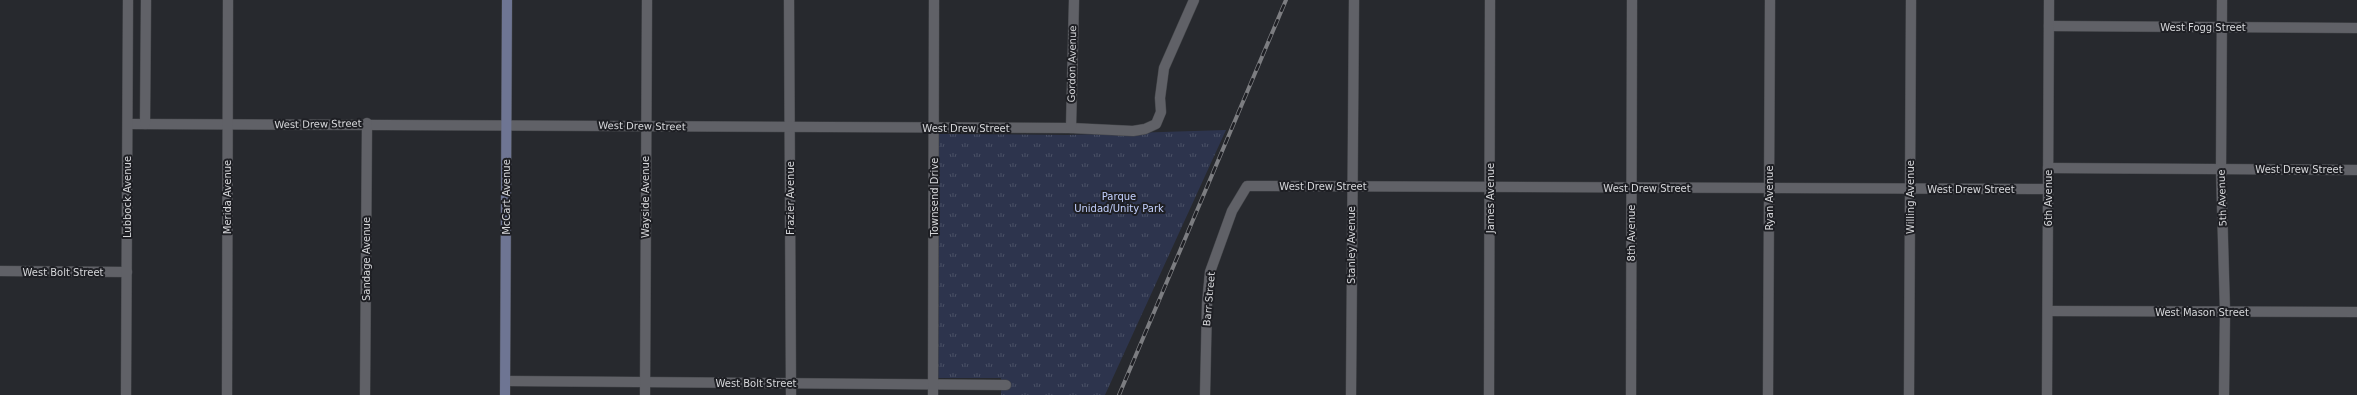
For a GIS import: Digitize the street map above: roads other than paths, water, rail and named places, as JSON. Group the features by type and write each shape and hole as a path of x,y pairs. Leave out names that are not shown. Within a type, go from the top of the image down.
{"main road":[{"name":"McCart Avenue","path":"506,395 507,0"}],"street":[{"name":"Lubbock Avenue","path":"126,395 128,0"},
{"path":"145,124 146,0"},
{"name":"Merida Avenue","path":"227,395 226,125 228,0"},
{"name":"Wayside Avenue","path":"645,395 647,0"},
{"name":"Frazier Avenue","path":"789,0 791,395"},
{"name":"Townsend Drive","path":"933,390 934,0"},
{"name":"Gordon Avenue","path":"1071,128 1074,0"},
{"name":"West Drew Street","path":"128,124 226,125 367,123 646,127 1071,128 1133,131 1145,129 1156,124 1161,112 1160,98 1164,68 1194,0"},
{"name":"Stanley Avenue","path":"1351,395 1351,186 1354,0"},
{"name":"James Avenue","path":"1489,395 1490,0"},
{"name":"8th Avenue","path":"1631,395 1632,0"},
{"name":"Ryan Avenue","path":"1768,395 1770,0"},
{"name":"Willing Avenue","path":"1909,395 1911,0"},
{"name":"6th Avenue","path":"2047,395 2049,0"},
{"name":"5th Avenue","path":"2222,0 2221,169 2225,312 2224,395"},
{"name":"West Fogg Street","path":"2049,26 2357,28"},
{"name":"Sandage Avenue","path":"365,395 367,123"},
{"name":"West Drew Street","path":"2048,168 2357,170"},
{"name":"West Drew Street","path":"1247,186 2048,189"},
{"name":"Barr Street","path":"1205,395 1207,304 1210,272 1232,211 1247,186"},
{"name":"West Bolt Street","path":"0,272 127,272"},
{"name":"West Mason Street","path":"2048,311 2357,312"},
{"name":"West Bolt Street","path":"506,381 791,384 933,390 1006,385"}],"railway":[{"path":"1119,395 1286,0"}],"park label":[{"name":"Parque Unidad/Unity Park","path":"1119,202"}]}
